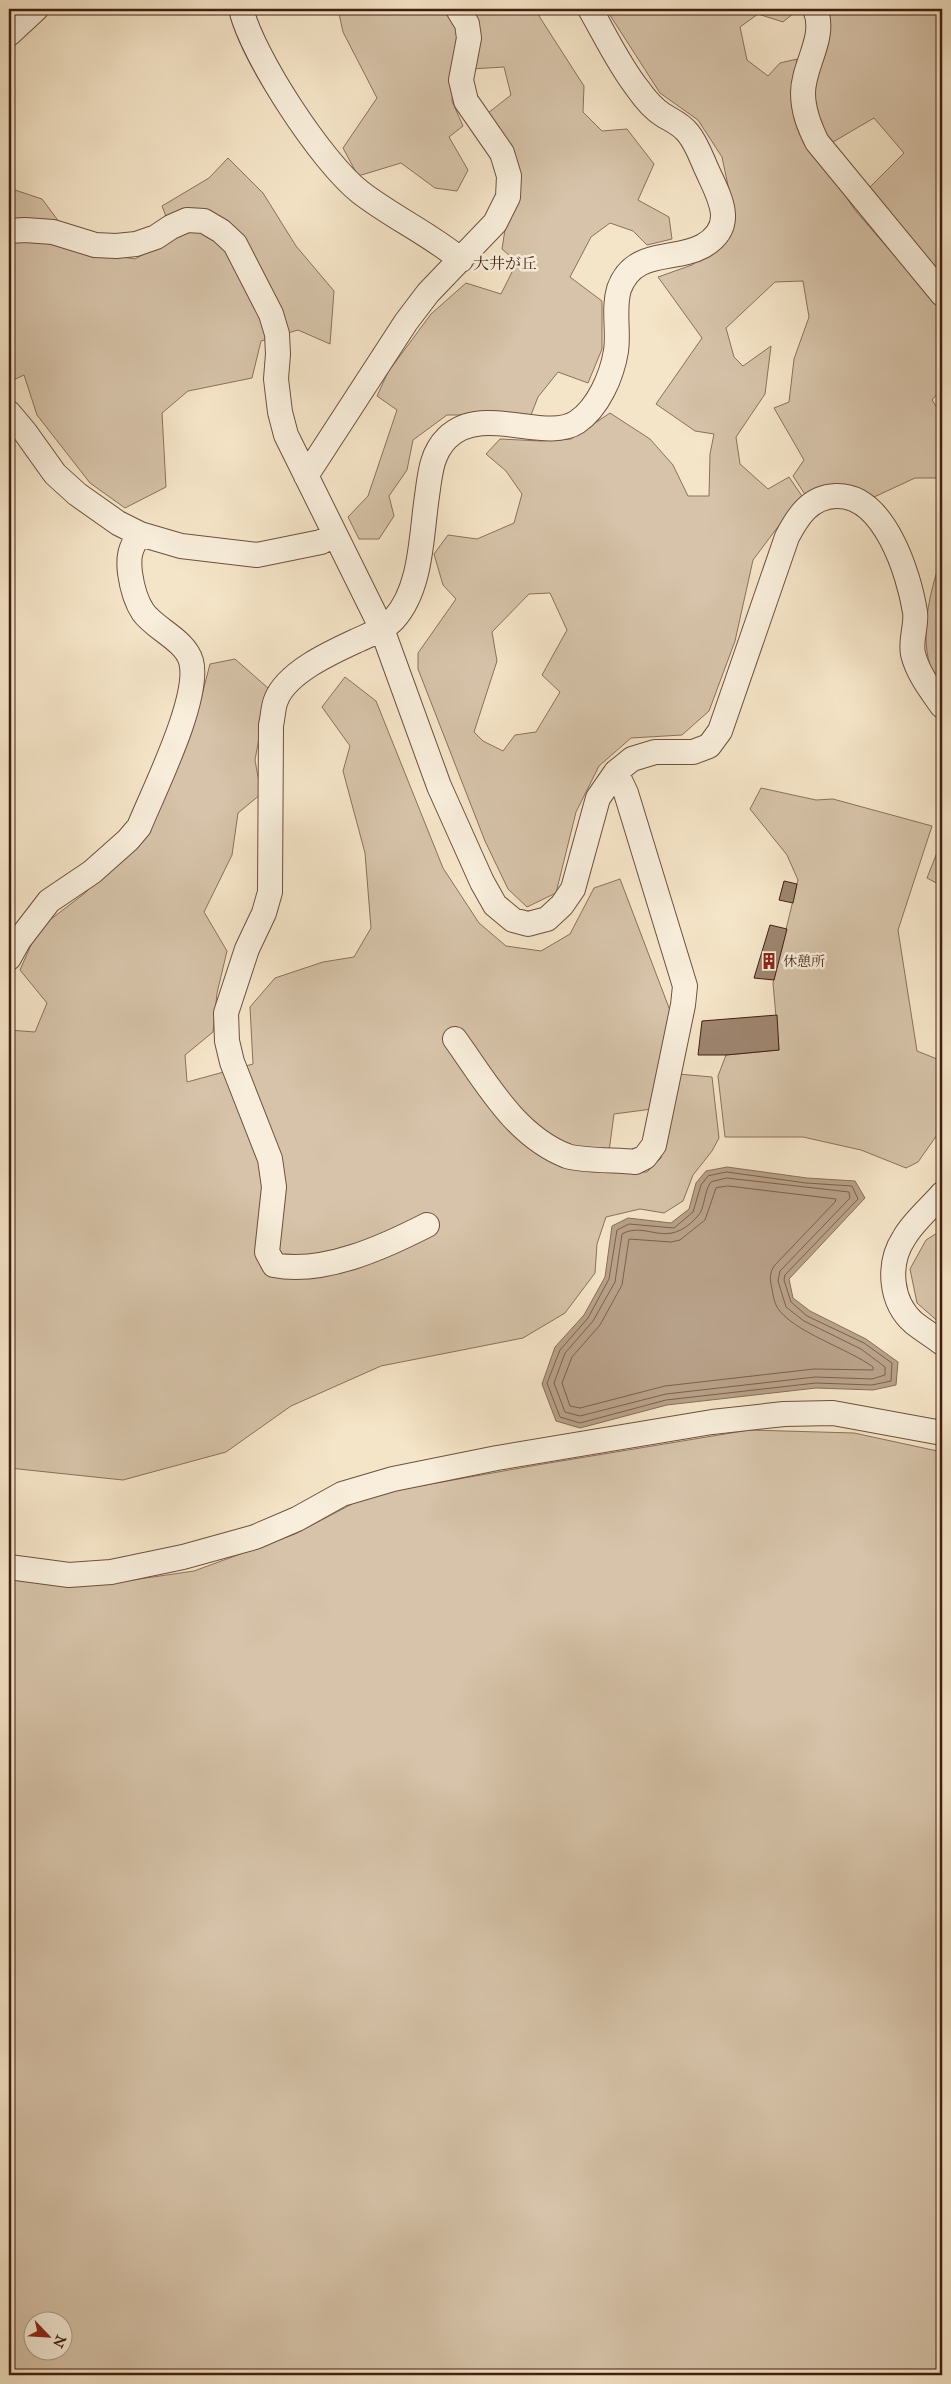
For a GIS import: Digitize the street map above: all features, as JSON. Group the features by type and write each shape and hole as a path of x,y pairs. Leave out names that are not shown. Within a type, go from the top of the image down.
{"street":[{"path":"9,34 36,9"},
{"path":"241,9 244,20 283,94 339,173 368,197 461,260"},
{"path":"306,476 406,322 428,293 461,260 501,213 508,197 509,176 502,153 466,102 460,80 469,38 466,24 458,9"},
{"path":"427,1225 385,1246 320,1265 291,1268 274,1265 267,1252 274,1187 270,1159 232,1062 227,1041 226,1013 247,949 264,913 270,892 271,725 276,699 292,677 333,651 393,621 405,604 415,578 430,472 435,455 448,438 464,427 488,423 555,428 574,424 586,415 598,401 610,372 616,350 616,309 620,289 628,274 642,263 665,255 688,252 704,246 718,232 724,220 721,201 715,185 687,132 645,99 590,9"},
{"path":"815,9 818,38 807,70 803,92 806,120 817,142 942,294"},
{"path":"9,231 53,232 95,245 116,246 136,244 156,238 171,227 188,220 204,221 221,231 236,244 271,314 277,334 276,379 280,412 286,435 382,628 439,786 495,905 513,920 528,924 547,919 562,905 573,889 598,798 616,772 632,759 655,752 693,752 709,746 720,731 787,537 798,515 811,504 829,496 847,495 863,502 875,513 902,561 915,615 913,651 918,670 942,706"},
{"path":"9,414 56,474 77,494 118,523 140,534 182,546 256,555 322,542 335,534"},
{"path":"9,958 19,940 49,901 92,872 128,840 139,827 187,708 193,681 191,660 176,640 144,613 133,592 128,556 132,545 140,534"},
{"path":"455,1039 520,1126 539,1142 568,1156 635,1162 645,1157 654,1145 683,1005 685,986 626,793 616,772"},
{"path":"942,1194 904,1236 896,1253 892,1277 896,1297 912,1322 942,1343"},
{"path":"9,1566 69,1575 111,1572 182,1557 254,1537 297,1519 342,1494 393,1478 712,1422 784,1414 833,1413 942,1434"}],"shaded area":[{"path":"338,9 545,9 539,16 584,86 583,112 602,131 627,129 654,164 638,200 669,217 672,239 647,245 633,231 610,223 591,237 570,277 602,301 602,349 588,383 558,372 538,397 531,415 447,415 413,440 407,470 389,496 394,516 379,539 359,539 348,517 368,496 397,410 377,396 388,372 431,314 466,283 501,294 517,262 502,249 507,216 488,113 511,95 504,67 454,70 452,101 463,126 449,137 468,170 457,191 435,188 401,163 358,176 343,148 377,98 343,32"},
{"path":"606,9 799,9 783,22 758,14 740,27 747,60 768,76 780,63 797,59 797,84 814,149 855,210 942,311 942,388 932,400 942,415 942,478 915,478 872,498 806,496 793,476 804,460 774,408 789,402 794,359 809,317 803,281 775,282 726,328 734,357 743,366 771,346 765,394 736,437 740,464 768,489 789,477 804,499 783,520 753,560 735,641 709,711 682,735 631,738 599,766 576,812 556,893 527,907 508,889 485,841 418,669 418,653 456,599 443,585 434,554 448,535 477,539 514,523 522,494 506,471 486,454 500,439 541,441 571,439 610,413 650,439 673,465 688,496 709,496 710,454 714,434 695,431 656,404 702,338 658,277 692,265 720,245 735,219 722,157 698,120 660,93","holes":["550,593 567,630 542,675 560,692 536,732 515,735 503,751 483,741 474,732 497,661 492,632 529,594"]},
{"path":"821,9 942,9 942,282 869,188 904,153 874,118 833,142 811,115"},
{"path":"228,158 263,193 296,246 334,291 330,344 298,330 261,341 252,378 188,391 162,413 166,487 125,508 90,483 37,415 24,375 9,382 9,188 42,199 80,250 135,259 174,237 162,206 209,178"},
{"path":"942,557 942,691 928,660 926,625 932,590"},
{"path":"235,659 268,688 255,760 261,794 238,813 232,855 204,912 227,951 217,993 213,1032 185,1055 187,1082 253,1064 250,1007 275,978 323,962 354,957 371,928 365,853 343,771 350,746 322,707 345,677 376,701 443,868 479,923 506,946 541,951 570,934 594,888 620,879 671,1013 652,1109 614,1114 608,1159 615,1172 647,1172 661,1158 678,1074 712,1077 719,1138 712,1151 693,1175 683,1201 664,1213 640,1209 606,1217 597,1244 595,1273 565,1313 523,1338 381,1366 291,1406 226,1452 123,1480 9,1468 9,1030 35,1032 47,1003 20,970 38,929 85,893 138,842 169,786 196,718 210,664"},
{"path":"761,788 816,800 833,799 932,826 898,930 917,1051 942,1061 942,1128 918,1162 906,1168 861,1150 803,1137 725,1137 718,1076 726,1055 779,1050 773,983 798,880 787,855 750,809"},
{"path":"942,840 942,886 927,878"},
{"path":"942,1230 942,1325 917,1303 910,1269 926,1240"},
{"path":"749,1430 854,1433 942,1452 942,2375 9,2375 9,1580 98,1585 194,1571 295,1534 369,1495"}],"water":[{"path":"727,1167 807,1178 855,1181 865,1198 789,1279 793,1298 810,1311 866,1339 898,1362 896,1385 873,1390 816,1388 667,1405 580,1428 556,1421 542,1384 555,1347 584,1315 605,1277 612,1226 628,1218 671,1223 689,1209 696,1183 706,1171"}],"building":[{"path":"784,881 797,884 793,903 779,900"},
{"name":"休憩所","path":"770,925 787,929 774,980 754,978"},
{"path":"777,1015 779,1050 726,1055 698,1055 702,1021"}],"place":[{"name":"休憩所","path":"769,961"}],"district":[{"name":"大井が丘","path":"505,263"}]}
